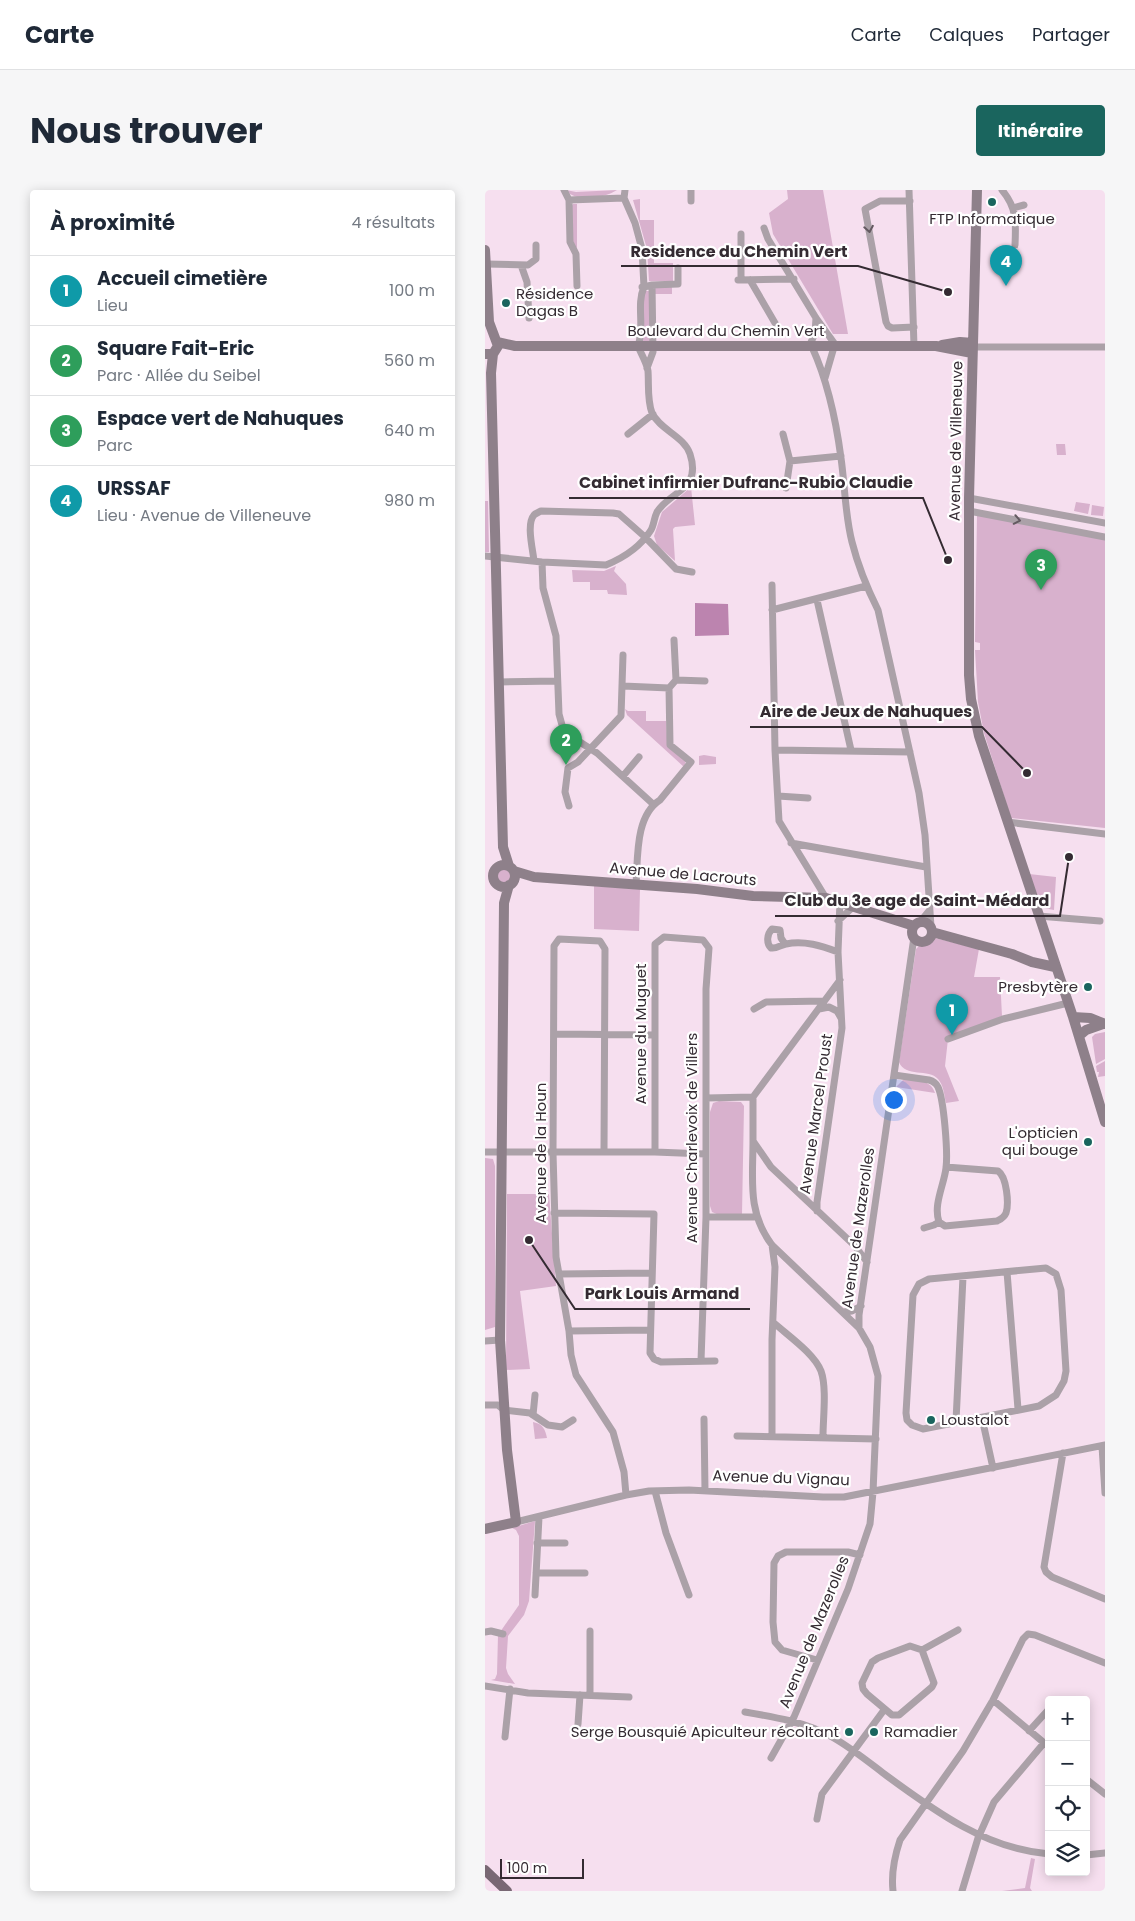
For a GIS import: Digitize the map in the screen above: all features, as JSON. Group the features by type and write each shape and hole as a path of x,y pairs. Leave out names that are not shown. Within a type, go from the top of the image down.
{"main road":[{"path":"485,1870 507,1891"}],"street":[{"path":"564,190 569,200 570,242 576,254 577,286"},
{"path":"691,190 691,201"},
{"path":"909,190 914,346"},
{"name":"Avenue de Villeneuve","path":"977,190 969,498 969,675 971,699 979,736 1073,1017 1105,1122"},
{"path":"1002,190 1010,200 1013,208 1016,223 1015,245"},
{"path":"569,200 625,194 643,250 653,352 647,368"},
{"path":"909,201 881,201 865,209 886,322 892,328 914,327"},
{"path":"1013,208 1025,205"},
{"path":"765,228 768,239 835,347 825,378"},
{"path":"741,234 740,279 793,280"},
{"path":"486,264 528,266 536,259 536,245"},
{"path":"485,250 487,327 491,347 489,414 490,557 499,682 503,847 500,876 504,903 500,1340 507,1450 516,1522"},
{"path":"521,265 527,282 529,318"},
{"path":"646,286 678,284 678,268"},
{"path":"750,280 775,323"},
{"path":"490,557 606,565 616,561 632,550 652,529 657,512 688,485 693,470 690,453 681,441 653,414 649,402 647,368 638,346 641,337 641,294 646,286"},
{"path":"816,318 815,333 811,347 825,378 841,456 851,540 867,586 878,610 911,752 925,835 929,911 932,929 929,940 917,932 929,911"},
{"path":"960,342 973,327"},
{"name":"Boulevard du Chemin Vert","path":"936,346 960,342 973,348"},
{"name":"Boulevard du Chemin Vert","path":"491,347 936,346 973,348"},
{"path":"973,348 1105,347"},
{"path":"628,434 653,414"},
{"path":"783,434 790,461 786,488"},
{"path":"790,461 841,456"},
{"path":"969,498 1105,523"},
{"path":"534,561 531,522 534,515 541,511 619,514 645,537 676,569 692,572"},
{"path":"969,511 1105,537"},
{"path":"542,562 543,588 556,636 557,681 561,725 569,735 591,749 653,804"},
{"path":"772,585 775,750 779,821 826,898"},
{"path":"772,610 867,586"},
{"path":"817,600 851,750"},
{"path":"636,884 641,822 653,804 660,800 691,762 671,745 669,688 676,680 674,640"},
{"path":"569,806 565,792 568,768 578,762 621,716 623,656"},
{"path":"676,680 705,681"},
{"path":"499,682 557,681"},
{"path":"623,686 669,688"},
{"path":"775,750 911,752"},
{"path":"623,776 639,757"},
{"path":"778,796 808,798"},
{"path":"1007,822 1105,834"},
{"path":"791,843 927,866"},
{"path":"801,859 809,845"},
{"name":"Avenue de Lacrouts","path":"500,876 636,884 753,896 826,898 854,906 917,932 925,922 932,929"},
{"path":"811,898 815,880"},
{"name":"Avenue Marcel Proust","path":"817,1211 842,1020 838,952 840,901"},
{"path":"838,921 854,906"},
{"path":"1039,916 1100,922"},
{"path":"932,929 1032,962 1055,967"},
{"name":"Avenue de Mazerolles","path":"771,1758 792,1721 848,1588 870,1524 877,1376 870,1347 859,1328 869,1244 917,932"},
{"name":"Avenue du Muguet","path":"655,1152 655,944 664,937 681,938"},
{"name":"Avenue Charlevoix de Villers","path":"681,938 703,940 709,948 706,989 706,1217 701,1361"},
{"name":"Avenue de la Houn","path":"604,1035 605,949 600,941 559,939 555,946 553,1152 553,1213 559,1274 569,1331 571,1355 576,1375 613,1432 624,1472 626,1495"},
{"path":"785,944 817,944 838,952"},
{"path":"840,980 753,1097 753,1200 756,1217 763,1233 772,1245 859,1328"},
{"path":"754,1009 766,1002 824,1001"},
{"path":"948,1039 1003,1019 1068,1003"},
{"name":"Avenue Marcel Proust","path":"819,1009 829,1007 837,1011 842,1020"},
{"path":"1073,1017 1090,1018 1104,1024"},
{"path":"1079,1036 1086,1030 1104,1024"},
{"path":"555,1034 654,1035"},
{"path":"604,1035 604,1152"},
{"path":"894,1075 933,1081 938,1088 947,1138 947,1167 937,1212 939,1222 945,1226 997,1221 1003,1218 1007,1211 1003,1175 998,1171 947,1167"},
{"path":"706,1098 753,1097"},
{"path":"753,1141 771,1167 855,1246 867,1262"},
{"path":"485,1152 655,1152 705,1154"},
{"path":"803,1198 818,1194"},
{"path":"553,1213 654,1214 650,1353 661,1362 715,1361"},
{"path":"706,1217 756,1217"},
{"path":"924,1228 934,1226 939,1222"},
{"path":"855,1246 859,1248 869,1244"},
{"path":"772,1245 775,1267 772,1340 772,1436"},
{"path":"775,1267 782,1262 790,1261"},
{"path":"1046,1268 1056,1274 1061,1290 1066,1372 1064,1381 1056,1395 1039,1406 982,1418 956,1421 923,1429 912,1425 907,1420 906,1413 913,1295 919,1284 929,1279 1007,1272 1046,1268"},
{"path":"1007,1272 1018,1409"},
{"path":"559,1274 653,1273"},
{"path":"956,1421 963,1277"},
{"path":"843,1312 852,1311 861,1306"},
{"path":"773,1322 814,1359 821,1371 823,1385 823,1436"},
{"path":"569,1331 651,1330"},
{"path":"772,1340 789,1336"},
{"path":"485,1341 500,1340"},
{"path":"533,1415 535,1395"},
{"path":"485,1405 498,1405 504,1410 529,1413 547,1425 562,1427 573,1420"},
{"path":"982,1418 993,1468"},
{"path":"704,1419 705,1491"},
{"path":"737,1436 823,1436 875,1439"},
{"path":"1104,1445 1105,1493"},
{"name":"Avenue du Vignau","path":"485,1529 626,1495 655,1491 705,1491 843,1497 1104,1445"},
{"path":"1063,1453 1044,1567 1046,1572 1052,1577 1105,1598"},
{"path":"655,1491 666,1532 689,1595"},
{"path":"535,1594 539,1517"},
{"path":"537,1543 565,1544"},
{"path":"817,1660 782,1650 775,1642 773,1622 774,1562 778,1556 787,1552 848,1552 860,1555"},
{"path":"536,1573 585,1573"},
{"path":"922,1650 934,1679 933,1687 899,1715 892,1715 884,1710 863,1689 863,1683 872,1662 909,1646 922,1650 957,1630"},
{"path":"485,1632 491,1631 503,1634"},
{"path":"589,1631 590,1696"},
{"path":"893,1891 891,1876 894,1856 900,1840 963,1751 993,1700 1023,1639 1028,1634 1035,1635 1105,1663"},
{"path":"485,1686 528,1693 629,1697"},
{"path":"505,1737 510,1689"},
{"path":"578,1724 579,1695"},
{"path":"993,1700 1045,1744"},
{"path":"1029,1731 1045,1709"},
{"path":"817,1819 822,1794 884,1710"},
{"path":"745,1712 792,1721 831,1736 951,1821 1027,1852 1045,1854"},
{"path":"962,1891 979,1834 994,1802 1045,1746"},
{"path":"1090,1782 1105,1794"},
{"path":"1090,1855 1105,1853"}],"shaded area":[{"path":"566,190 576,192 617,190 598,197 583,198 576,197"},
{"path":"787,190 823,190 848,334 833,334 773,234 769,213 788,199"},
{"path":"640,199 640,220 654,220 654,263 673,263 673,281 649,281 647,249 633,200"},
{"path":"573,204 577,204 577,248 574,246 572,239 571,207"},
{"path":"672,286 672,294 655,294 654,287"},
{"path":"649,291 650,341 642,343 643,293"},
{"path":"1056,444 1065,444 1066,455 1057,455"},
{"path":"691,487 695,525 675,527 673,529 675,561 657,545 654,536 662,512"},
{"path":"485,501 488,501 489,552 485,552"},
{"path":"1076,502 1090,504 1088,514 1074,511"},
{"path":"1092,505 1104,507 1103,516 1091,515"},
{"path":"977,514 1105,539 1105,828 1011,818 984,733 978,702 975,650 980,650 980,643 975,642"},
{"path":"616,566 614,571 626,584 627,595 608,594 607,590 590,590 590,582 573,582 572,570 604,571"},
{"path":"695,603 728,604 729,635 695,636"},
{"path":"625,709 628,711 646,711 646,721 666,721 667,737 686,761 684,767 627,715"},
{"path":"699,756 716,757 716,764 699,765"},
{"path":"504,868 512,876 504,884 496,876"},
{"path":"1029,874 1056,877 1054,910 1043,908 1040,905"},
{"path":"594,886 640,889 639,931 594,929"},
{"path":"935,938 979,949 974,977 1000,977 1002,1016 948,1039 945,1066 959,1101 946,1103 943,1088 938,1079 929,1074 906,1070 899,1062 916,949 919,946 934,941"},
{"path":"1105,1032 1105,1059 1096,1064 1092,1037 1095,1034"},
{"path":"1105,1061 1105,1076 1098,1077 1099,1072 1097,1072 1096,1066"},
{"path":"903,1080 928,1083 935,1093 896,1087"},
{"path":"719,1101 741,1102 744,1106 742,1214 719,1215 712,1212 710,1206 710,1112 713,1103"},
{"path":"485,1158 493,1159 495,1166 495,1327 485,1330"},
{"path":"507,1194 549,1194 556,1286 520,1291 530,1369 506,1370"},
{"path":"533,1422 543,1427 547,1438 535,1439"},
{"path":"535,1521 529,1601 524,1615 508,1636 506,1668 515,1684 491,1680 495,1679 497,1674 498,1635 519,1605 519,1536 516,1530 512,1528"},
{"path":"1031,1858 1035,1859 1030,1888 1032,1891 1002,1891 1025,1888"}],"place":[{"name":"FTP Informatique","path":"992,202"},
{"name":"URSSAF","path":"1006,286"},
{"name":"Residence du Chemin Vert","path":"948,292"},
{"name":"Résidence Dagas B","path":"506,303"},
{"name":"Cabinet infirmier Dufranc-Rubio Claudie","path":"948,560"},
{"name":"Espace vert de Nahuques","path":"1041,590"},
{"name":"Square Fait-Eric","path":"566,765"},
{"name":"Aire de Jeux de Nahuques","path":"1027,773"},
{"name":"Club du 3e age de Saint-Médard","path":"1069,857"},
{"name":"Presbytère","path":"1088,987"},
{"name":"Accueil cimetière","path":"952,1035"},
{"name":"L'opticien qui bouge","path":"1088,1142"},
{"name":"Park Louis Armand","path":"529,1240"},
{"name":"Loustalot","path":"931,1420"},
{"name":"Serge Bousquié Apiculteur récoltant","path":"849,1732"},
{"name":"Ramadier","path":"874,1732"}]}
